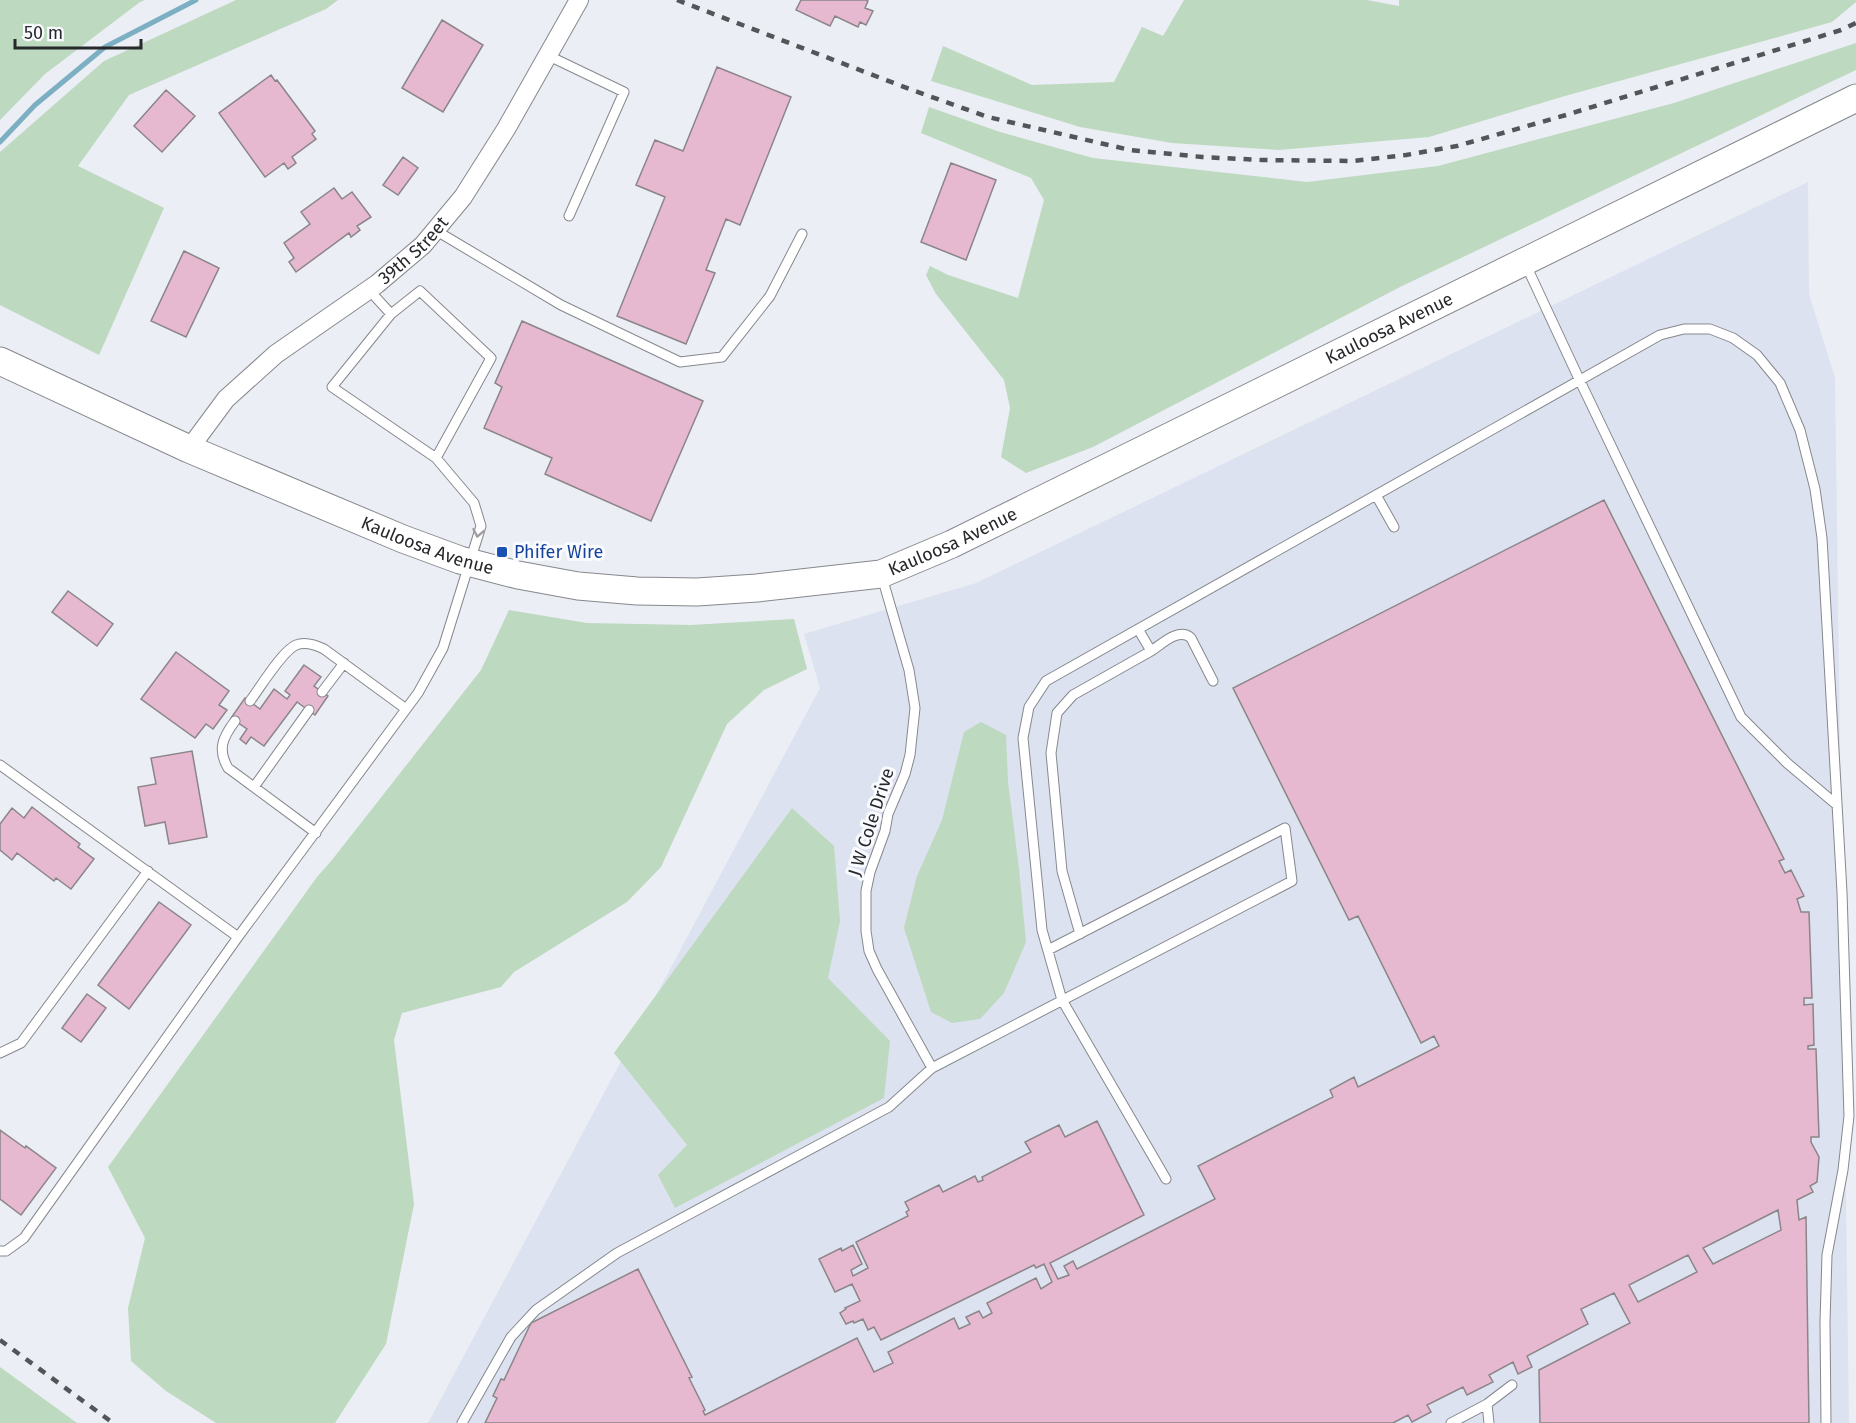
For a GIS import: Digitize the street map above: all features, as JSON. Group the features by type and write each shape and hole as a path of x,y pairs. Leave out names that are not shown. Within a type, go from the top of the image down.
{"street":[{"name":"39th Street","path":"189,449 226,399 276,354 369,290 423,244 469,187 549,56 579,0"},
{"name":"Kauloosa Avenue","path":"0,361 189,449 403,539 471,563 518,575 568,584 637,591 697,592 757,588 881,574 952,544 1856,98"}],"lane":[{"path":"549,56 624,92 569,216"},
{"path":"435,230 561,305 680,362 722,357 770,296 802,234"},
{"path":"1525,262 1741,717 1787,763 1837,805"},
{"path":"369,290 391,315"},
{"path":"0,1251 6,1251 24,1238 238,937 418,693 443,648 481,526 474,503 436,458 332,387 391,315 420,291 491,358 436,458"},
{"path":"1166,1179 1062,1000 1042,930 1023,738 1029,707 1046,681 1660,335 1684,329 1710,329 1733,338 1756,355 1780,383 1800,430 1815,489 1822,538 1842,892 1849,1116 1843,1170 1827,1255 1826,1423"},
{"path":"1376,495 1394,527"},
{"name":"J W Cole Drive","path":"881,574 909,670 915,708 910,755 905,774 888,814 885,831 870,872 866,891 866,931 869,951 877,969 932,1068"},
{"path":"1138,629 1151,651"},
{"path":"1080,934 1062,872 1051,753 1057,713 1073,695 1180,633 1191,638 1213,681"},
{"path":"250,701 288,651 298,644 313,644 324,649 406,709"},
{"path":"322,692 344,663"},
{"path":"254,787 309,711"},
{"path":"235,721 222,743 222,758 228,768 316,833"},
{"path":"0,765 238,937"},
{"path":"462,1423 511,1337 536,1310 617,1253 889,1107 932,1068 1292,881 1285,828 1048,950"},
{"path":"0,1053 21,1043 148,871"},
{"path":"1451,1423 1487,1404 1512,1384"},
{"path":"1487,1404 1489,1423"}],"shaded area":[{"path":"1808,182 1809,294 1835,378 1849,1423 428,1423 820,688 804,634 976,583"}],"green space":[{"path":"0,0 145,0 45,74 0,120"},
{"path":"236,0 338,0 326,9 129,95 78,166 164,208 99,355 0,305 0,152 104,61"},
{"path":"1184,0 1367,0 1399,6 1399,0 1856,0 1856,2 1832,22 1565,96 1429,137 1279,150 1172,143 1080,127 931,81 943,46 1032,85 1114,82 1142,27 1163,36"},
{"path":"1856,43 1856,70 1400,287 1093,447 1026,473 1001,457 1010,408 1004,380 936,294 926,275 930,266 948,275 1018,298 1044,200 1031,178 921,133 929,107 1000,132 1093,158 1307,182 1438,166 1674,103"},
{"path":"509,610 587,623 691,625 794,619 807,669 764,690 727,724 661,867 627,902 514,972 501,987 402,1013 394,1040 414,1204 386,1344 335,1423 216,1423 166,1391 131,1361 128,1308 145,1238 108,1167 317,877 481,670"},
{"path":"981,722 1006,735 1008,782 1026,942 1004,993 980,1019 952,1023 931,1012 904,928 917,876 942,820 964,732"},
{"path":"792,808 834,846 840,921 828,978 890,1041 884,1098 675,1208 658,1175 687,1145 614,1053"},
{"path":"0,1367 77,1423 0,1423"}],"building":[{"path":"801,0 866,0 868,1 865,8 873,11 866,25 860,22 858,27 835,16 830,26 796,10"},
{"path":"442,20 483,45 443,112 402,88"},
{"path":"717,67 791,97 740,225 726,219 706,270 715,273 686,344 617,316 665,197 636,185 655,140 683,151"},
{"path":"271,75 315,131 312,134 316,139 292,157 296,163 288,169 284,163 265,177 219,113"},
{"path":"166,90 195,116 162,152 134,126"},
{"path":"403,157 418,168 398,195 383,185"},
{"path":"951,163 996,180 966,260 921,242"},
{"path":"334,188 342,199 352,192 371,217 357,226 360,230 351,237 349,233 296,272 289,262 294,258 284,243 310,224 301,212"},
{"path":"184,251 219,268 186,337 151,321"},
{"path":"522,321 703,401 651,521 545,474 552,458 484,428 502,387 495,383"},
{"path":"1604,500 1784,859 1779,861 1785,873 1791,870 1804,896 1797,899 1801,912 1809,912 1812,998 1804,998 1804,1005 1813,1004 1814,1045 1808,1046 1808,1049 1816,1049 1819,1137 1811,1137 1811,1142 1819,1157 1817,1182 1810,1186 1813,1192 1797,1200 1799,1220 1806,1217 1809,1423 1540,1423 1539,1370 1630,1323 1614,1293 1581,1309 1588,1324 1527,1356 1532,1367 1518,1374 1513,1362 1489,1375 1493,1382 1467,1395 1463,1387 1427,1405 1431,1412 1412,1422 1408,1415 1393,1423 485,1423 497,1398 493,1396 501,1379 504,1380 531,1323 638,1269 692,1377 689,1378 705,1410 703,1411 705,1415 857,1338 874,1372 893,1363 888,1352 954,1318 959,1329 970,1324 966,1317 979,1311 983,1318 992,1313 987,1303 1036,1278 1041,1289 1052,1282 1044,1264 1036,1268 1034,1265 881,1340 874,1327 868,1330 863,1319 846,1324 840,1313 860,1301 852,1284 835,1292 819,1259 853,1245 862,1264 851,1270 853,1276 868,1268 856,1242 908,1216 906,1212 909,1210 905,1202 939,1185 943,1192 975,1176 978,1182 983,1180 982,1177 1031,1152 1025,1142 1059,1125 1065,1137 1097,1121 1144,1215 1050,1263 1058,1279 1069,1275 1064,1266 1073,1261 1077,1269 1215,1199 1198,1166 1333,1097 1330,1090 1354,1077 1358,1087 1439,1046 1434,1036 1421,1043 1358,916 1349,920 1233,688","holes":["1778,1210 1781,1230 1713,1264 1703,1248","1688,1255 1697,1272 1638,1302 1629,1285"]},
{"path":"68,591 113,624 97,646 52,612"},
{"path":"176,652 229,691 219,705 227,710 213,729 206,724 195,738 141,699"},
{"path":"304,665 321,677 314,686 328,696 315,715 297,702 264,746 251,737 246,744 240,739 247,729 231,718 245,698 260,709 274,689 287,699 290,695 285,691"},
{"path":"192,751 207,837 169,844 165,822 145,826 138,787 156,784 151,758"},
{"path":"32,807 80,844 78,847 94,859 71,889 56,878 54,881 17,853 12,860 0,850 0,824 12,808 24,818"},
{"path":"159,902 191,925 129,1009 98,985"},
{"path":"87,994 106,1008 81,1042 62,1028"},
{"path":"0,1130 56,1168 21,1215 0,1199"}],"waterway":[{"path":"0,142 35,105 105,47 196,0"}],"railway":[{"path":"677,0 988,117 1130,150 1262,160 1353,161 1457,146 1566,115 1841,30 1856,23"},
{"path":"0,1340 113,1423"}],"place":[{"name":"Phifer Wire","path":"502,552"}]}
